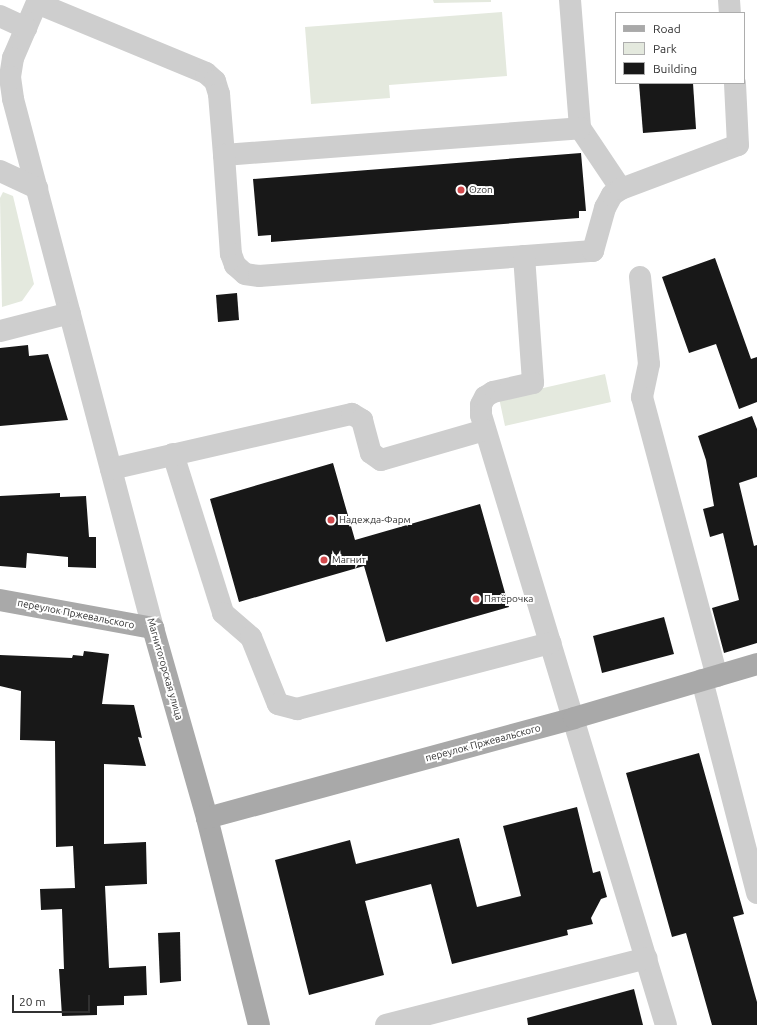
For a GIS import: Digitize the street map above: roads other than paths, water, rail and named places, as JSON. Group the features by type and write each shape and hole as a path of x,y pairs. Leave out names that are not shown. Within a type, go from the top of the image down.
{"main road":[{"name":"переулок Пржевальского","path":"0,600 153,628"},
{"name":"Магнитогорская улица","path":"153,628 207,818 259,1025"},
{"name":"переулок Пржевальского","path":"207,818 574,718 757,664"}],"street":[{"path":"570,0 580,128 621,189"},
{"path":"729,0 730,12"},
{"path":"38,2 206,73 215,81 219,94 231,254 235,265 245,274 260,276 593,251 605,208 612,195 621,189 738,144 735,84"},
{"name":"Магнитогорская улица","path":"38,2 13,58 10,76 37,188 153,628"},
{"path":"0,16 26,28"},
{"path":"224,155 580,128"},
{"path":"0,171 37,188"},
{"path":"524,256 533,383 493,392 486,397 481,405 481,415 647,958 666,1025"},
{"path":"640,277 649,364 642,397 709,678 757,893"},
{"path":"0,331 70,313"},
{"path":"111,469 352,414 362,420 371,453 381,460 485,430"},
{"path":"173,454 223,613 251,637 278,704 297,709 551,643"},
{"path":"386,1025 647,958"}],"place":[{"name":"Ozon","path":"461,190"},
{"name":"Надежда-Фарм","path":"331,520"},
{"name":"Магнит","path":"324,560"},
{"name":"Пятёрочка","path":"476,599"}]}
